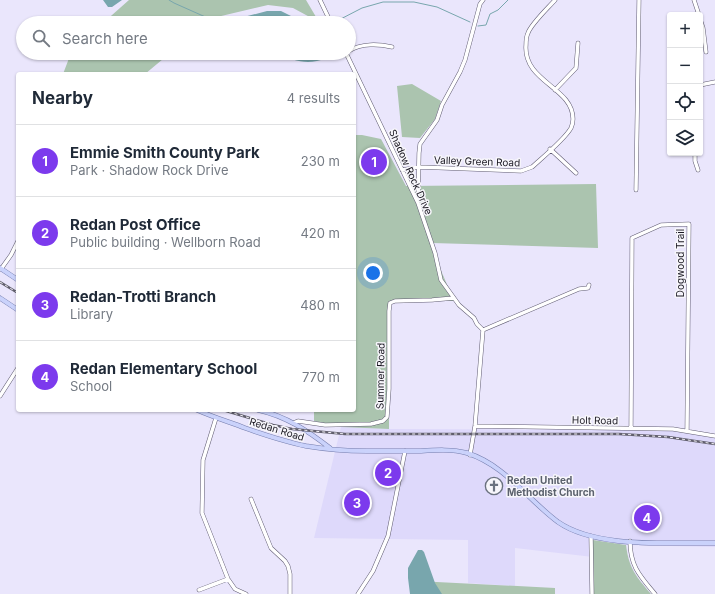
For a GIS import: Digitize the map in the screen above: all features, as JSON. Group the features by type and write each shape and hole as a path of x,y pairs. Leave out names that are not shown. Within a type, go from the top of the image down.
{"main road":[{"path":"0,269 16,279"},
{"path":"0,298 16,309"},
{"name":"Redan Road","path":"202,412 294,443 319,448 366,451 456,451 494,465 559,522 575,531 591,536 630,541 669,544 715,543"},
{"path":"266,412 293,422 331,448"}],"street":[{"path":"320,0 328,16"},
{"path":"418,203 420,144 437,120 442,105 460,72 465,60 480,4 483,0"},
{"name":"Valley Green Road","path":"402,170 419,167 521,171 532,167 571,128 572,110 555,90 533,70 528,62 526,47 528,32 555,0"},
{"path":"636,190 639,0"},
{"path":"694,0 698,12"},
{"path":"703,28 706,52"},
{"path":"555,90 576,68 578,43"},
{"path":"356,48 372,45 392,47"},
{"name":"Shadow Rock Drive","path":"349,60 355,72"},
{"name":"Shadow Rock Drive","path":"356,74 418,203 435,253 441,280 459,305 474,318 483,330"},
{"path":"703,84 715,82"},
{"path":"550,149 576,173"},
{"path":"695,156 698,170"},
{"name":"Dogwood Trail","path":"631,428 632,238 661,225 689,224 687,431"},
{"path":"0,269 16,245"},
{"path":"470,455 475,426 483,330 578,289 588,288 589,285"},
{"name":"Summer Road","path":"293,422 298,421 325,425 371,424 383,421 387,416 389,402 390,304 395,301 454,298"},
{"path":"0,396 16,371"},
{"path":"216,418 203,460 202,513 228,579 235,588 246,594"},
{"name":"Holt Road","path":"475,426 673,429 715,436"},
{"path":"358,594 373,571 388,536 405,451"},
{"path":"251,499 271,548 285,561 288,566 290,574 290,594"},
{"path":"591,536 592,594"},
{"path":"630,541 631,557 636,571 655,594"},
{"path":"199,590 228,579"}],"shaded area":[{"path":"103,0 122,0 112,7 108,7"},
{"path":"129,0 306,0 315,16 308,16 293,8 268,5 221,16 111,16"},
{"path":"267,11 281,11 291,16 248,16"},
{"path":"68,60 162,60 147,72 64,72"},
{"path":"295,60 320,60 313,62 301,62"},
{"path":"412,84 441,101 435,119 420,138 402,137 397,86"},
{"path":"356,135 381,139 406,186 596,184 598,248 432,243 437,261 454,301 389,301 389,429 341,427 314,421 314,412 356,412"},
{"path":"341,427 389,429 674,430 715,437 715,547 626,545 593,540 593,557 515,548 515,586 468,583 468,540 314,538"},
{"path":"593,540 626,545 629,560 634,572 651,594 593,594"},
{"path":"418,550 422,550 424,552 435,583 442,594 410,594 408,568"},
{"path":"417,581 555,588 555,594 416,594"}],"waterway":[{"path":"169,0 203,16"},
{"path":"478,26 486,25 490,14 498,10 508,0"},
{"path":"347,16 362,8 383,2 414,2 437,7 470,22"}],"railway":[{"path":"0,282 16,292"},
{"path":"230,412 292,429 345,434 619,434 668,437 715,444"}],"place":[{"name":"Emmie Smith County Park","path":"374,162"},
{"name":"Redan Post Office","path":"388,473"},
{"name":"Redan United Methodist Church","path":"494,486"},
{"name":"Redan-Trotti Branch","path":"357,503"},
{"name":"Redan Elementary School","path":"647,518"}]}
